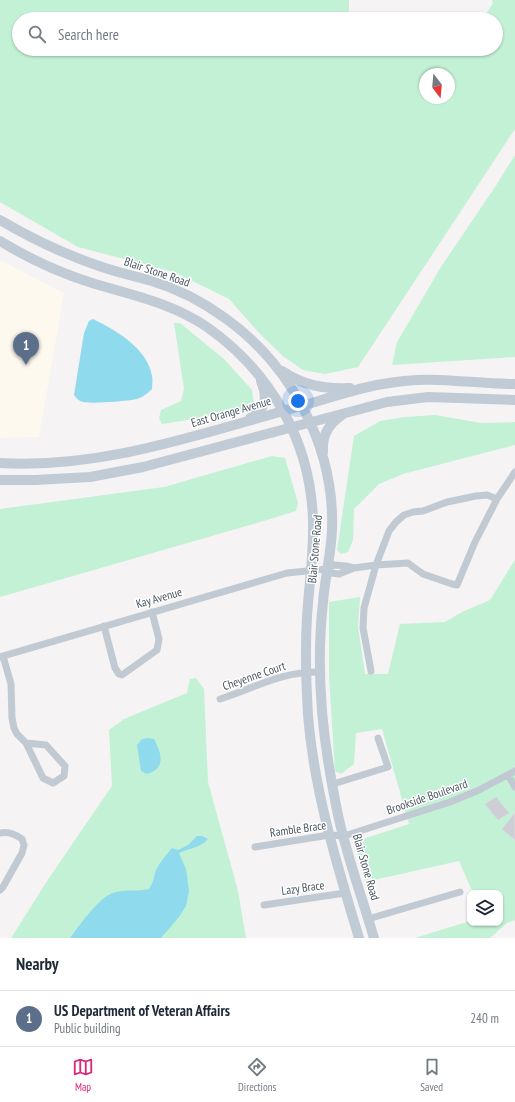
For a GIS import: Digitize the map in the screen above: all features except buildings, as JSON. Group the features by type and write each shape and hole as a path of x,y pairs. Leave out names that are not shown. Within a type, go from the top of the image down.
{"main road":[{"name":"Blair Stone Road","path":"0,220 29,237 70,256 112,271 165,286 214,310 237,327 257,345 275,366 302,405 318,444 325,466 332,520 330,557 327,569 322,614 320,672 323,724 338,816 358,889 374,938"},
{"name":"Blair Stone Road","path":"0,241 19,252 76,278 156,302 181,312 205,326 227,342 255,371 271,390 292,427 305,464 312,494 314,535 307,618 306,672 308,713 314,763 329,835 359,938"},
{"path":"275,366 294,378 314,386 330,389 374,386"},
{"path":"245,421 260,410 265,398 261,383 255,371"},
{"name":"East Orange Avenue","path":"0,463 37,463 114,456 161,445 374,386 400,381 427,380 515,384"},
{"path":"0,480 20,481 62,479 116,473 380,403 413,398 442,397 482,400 515,400"},
{"path":"325,466 323,449 324,436 329,427 346,412"}],"street":[{"path":"371,671 363,628 364,608 376,565 389,531 404,515 412,512 423,511 447,502 476,496 487,495 497,499 515,472"},
{"name":"Kay Avenue","path":"2,656 287,573 327,569 334,565 354,568 408,563 423,574 457,585 475,542 497,499"},
{"path":"104,626 115,668 119,674 122,675 157,650 159,639 152,612"},
{"path":"2,656 11,684 12,718 17,734 26,743 43,778 53,783 64,776 65,766 46,745 26,743"},
{"name":"Cheyenne Court","path":"220,699 282,676 306,672 320,672"},
{"path":"333,784 388,767 378,738"},
{"name":"Brookside Boulevard","path":"344,836 450,802 477,791 515,771"},
{"path":"508,775 515,787"},
{"path":"0,834 5,832 15,834 22,839 24,845 22,853 0,890"},
{"name":"Ramble Brace","path":"255,846 329,835 344,836"},
{"path":"368,919 460,892"},
{"name":"Lazy Brace","path":"264,905 345,893"}],"shaded area":[{"path":"0,260 64,293 39,437 0,438"}],"green space":[{"path":"0,0 349,0 349,12 12,12 12,56 503,56 503,12 487,12 493,3 492,0 515,0 515,129 358,367 325,374 303,370 283,356 261,335 229,299 174,272 78,247 0,202"},
{"path":"515,155 515,357 392,365 397,342 441,267"},
{"path":"174,323 180,323 224,359 252,390 254,404 246,411 162,424 159,418 161,410 181,401 184,389"},
{"path":"435,415 481,423 515,422 515,445 403,474 379,484 354,509 353,540 348,552 341,554 337,550 354,436 380,421 405,417"},
{"path":"272,456 285,458 298,503 296,511 0,597 0,509 164,487"},
{"path":"515,560 515,920 507,923 490,938 415,938 467,922 467,926 503,926 503,890 472,890 459,861 365,882 354,842 409,824 382,729 356,733 354,764 341,774 335,771 329,676 329,602 360,597 358,627 365,674 388,674 400,624 445,622 462,612 490,600"},
{"path":"196,678 204,689 208,782 238,891 246,938 11,938 49,878 112,786 109,730 124,719 187,693 190,679"}],"water":[{"path":"93,319 121,335 138,349 144,357 152,376 152,389 145,395 133,400 87,403 82,402 74,395 84,333 89,321"},
{"path":"142,739 154,739 159,749 161,759 158,768 147,774 141,771 137,745"},
{"path":"197,836 202,836 208,839 198,846 179,853 186,869 189,891 186,906 179,917 161,938 70,938 90,912 103,899 120,891 149,889 156,870 172,848 178,850 188,845"}],"place":[{"name":"US Department of Veteran Affairs","path":"26,365"}]}
